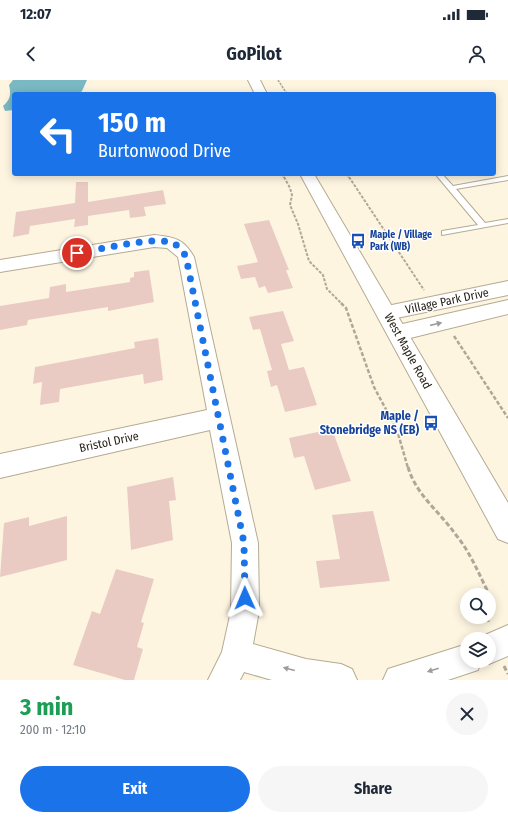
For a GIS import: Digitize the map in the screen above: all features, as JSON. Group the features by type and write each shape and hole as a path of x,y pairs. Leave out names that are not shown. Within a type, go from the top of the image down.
{"main road":[{"path":"254,80 260,92"},
{"name":"West Maple Road","path":"308,176 508,529"}],"street":[{"path":"0,266 154,241 169,242 181,248 186,257 244,543 245,611 230,668 306,674 341,680"},
{"name":"Village Park Drive","path":"387,313 508,288"},
{"name":"Village Park Drive","path":"398,333 508,307"},
{"name":"Bristol Drive","path":"0,466 219,418"},
{"path":"496,645 508,640"},
{"path":"399,680 460,661"}],"lane":[{"path":"440,176 483,226"},
{"path":"451,188 508,179"},
{"path":"445,233 508,221"}],"path":[{"path":"278,80 286,92"},
{"path":"283,176 290,188 292,195 290,205 298,224 309,261 324,275 326,289 346,308 374,387 397,430 410,474 420,493 456,534 479,571 486,588"},
{"path":"348,176 425,293"},
{"path":"452,333 508,418"}],"water":[{"path":"13,80 87,80 81,92 12,92 12,110 5,111 3,106 9,99 9,85"}],"building":[{"path":"76,182 88,182 88,202 163,190 166,204 144,207 146,216 130,218 129,210 88,216 88,225 74,227 75,219 30,226 29,234 13,237 16,212 75,203"},
{"path":"269,220 289,270 286,270 293,288 268,293 265,286 259,288 255,277 241,279 237,266 258,262 244,224"},
{"path":"149,270 154,302 108,311 108,307 28,320 27,325 0,330 0,306 49,298 50,287 66,284 66,292 130,282 130,278 134,277 134,272"},
{"path":"283,311 294,341 281,344 289,370 304,367 317,405 285,412 277,385 271,387 267,371 272,370 260,329 253,330 249,317"},
{"path":"158,338 163,380 144,384 143,374 60,389 59,402 40,405 42,382 33,384 35,367 135,348 134,342"},
{"path":"332,429 351,481 315,490 304,456 294,458 289,438"},
{"path":"173,477 176,500 169,501 173,540 131,550 127,487"},
{"path":"373,511 390,581 320,588 316,561 340,559 332,515"},
{"path":"67,516 67,560 0,577 4,523 29,517 29,526"},
{"path":"116,569 154,579 141,622 144,623 137,647 143,649 134,680 125,680 73,665 92,611 100,614"}],"place":[{"name":"Maple / Village Park (WB)","path":"358,241"},
{"name":"Maple / Stonebridge NS (EB)","path":"431,423"}],"route":[{"path":"77,253 154,241 169,242 181,248 186,257 244,543 245,598"}]}
